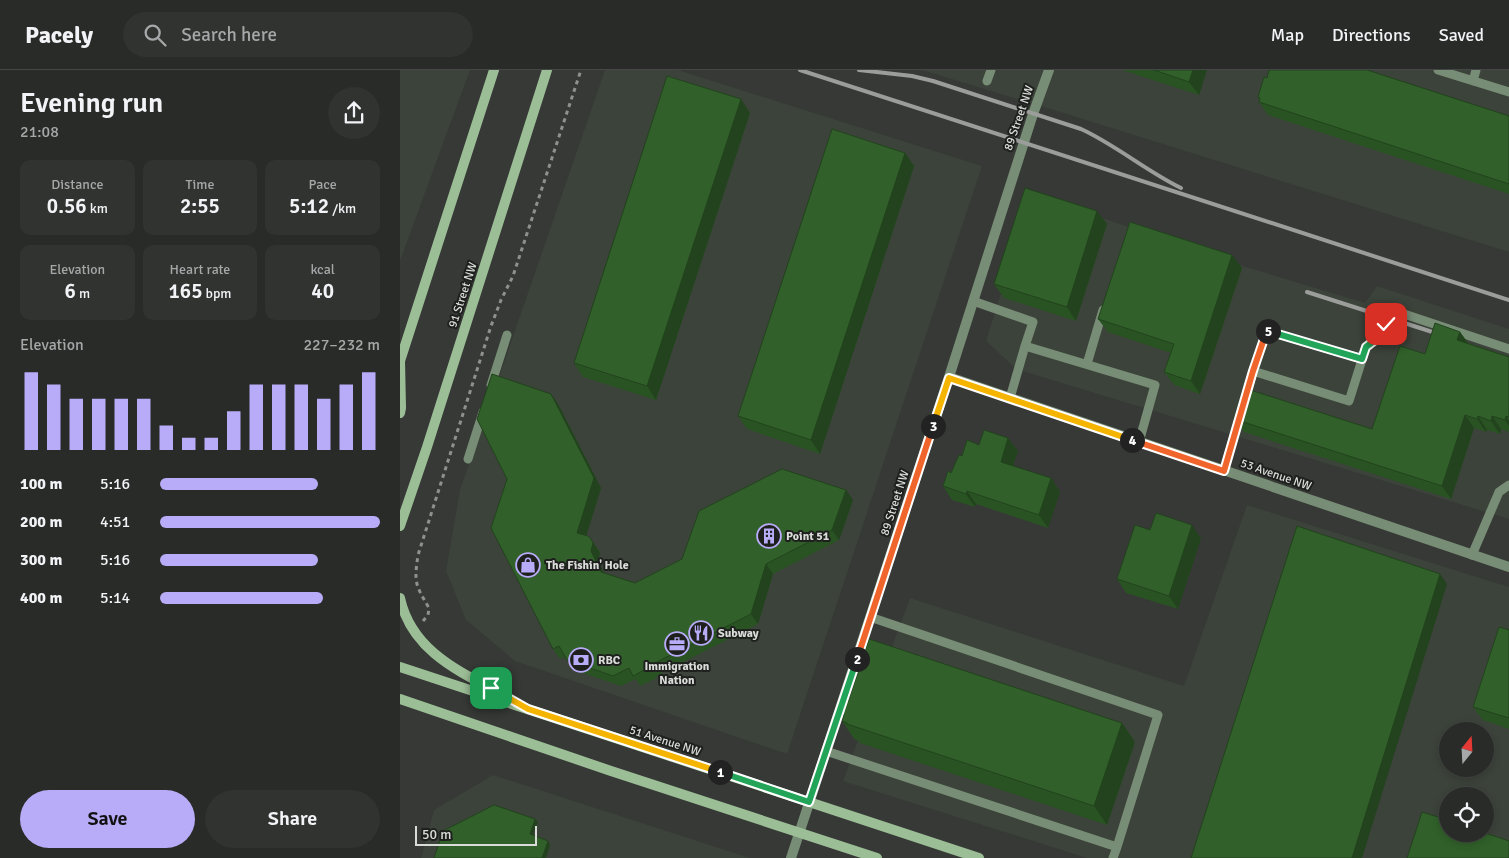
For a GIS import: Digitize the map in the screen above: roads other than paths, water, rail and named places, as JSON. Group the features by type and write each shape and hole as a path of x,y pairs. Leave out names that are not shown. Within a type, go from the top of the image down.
{"main road":[{"path":"400,412 400,361 494,70"},
{"name":"91 Street NW","path":"400,526 548,70"},
{"path":"400,598 406,619 420,641 431,651 454,668 528,709"},
{"name":"51 Avenue NW","path":"400,666 979,858"},
{"path":"403,703 877,858"}],"street":[{"name":"89 Street NW","path":"791,858 974,302 1033,114 1049,70"},
{"name":"53 Avenue NW","path":"949,378 1509,567"}],"lane":[{"path":"987,81 991,70"},
{"path":"1438,70 1509,92"},
{"path":"1473,81 1476,70"},
{"path":"1087,364 1107,299"},
{"path":"974,302 1033,322 1010,398"},
{"path":"1253,371 1349,401 1366,347 1379,337 1392,310 1509,348"},
{"path":"1224,471 1267,330 1362,359"},
{"path":"489,392 507,336"},
{"path":"1026,346 1155,385 1139,442"},
{"path":"468,459 486,402"},
{"path":"1472,555 1499,492 1509,485"},
{"path":"870,617 1158,715 1113,858"},
{"path":"826,751 1117,847"}],"railway":[{"path":"800,70 1509,300"},
{"path":"859,70 912,76 933,81 1081,129 1181,188"},
{"path":"1307,292 1445,336"}],"place":[{"name":"Point 51","path":"769,536"},
{"name":"The Fishin' Hole","path":"528,565"},
{"name":"Subway","path":"701,633"},
{"name":"Immigration Nation","path":"677,644"},
{"name":"RBC","path":"581,660"}]}
